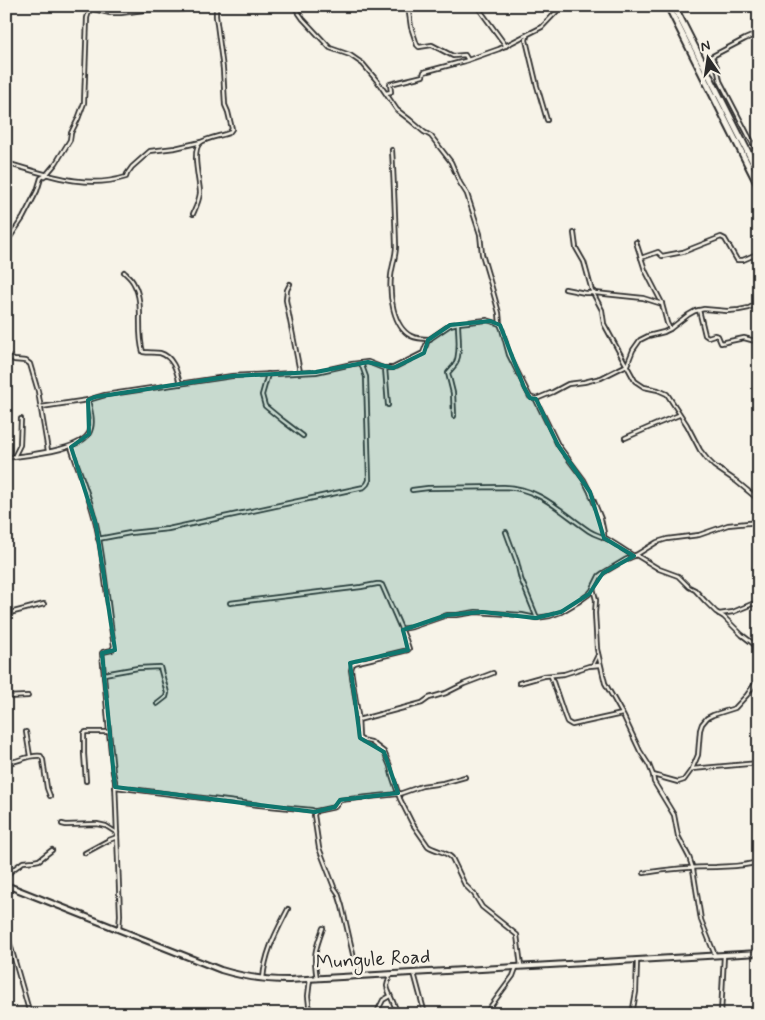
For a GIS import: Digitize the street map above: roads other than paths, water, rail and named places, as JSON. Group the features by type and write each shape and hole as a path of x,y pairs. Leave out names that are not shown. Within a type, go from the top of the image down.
{"highway":[{"path":"668,6 759,174"},
{"path":"674,6 759,187"}],"street":[{"path":"6,243 23,218 37,191 41,178 56,163 70,140 71,133 84,103 87,18 90,7 110,13 121,13 204,6"},
{"path":"6,163 71,181 114,181 126,177 132,168 150,151 175,148 230,134 232,129 228,112 224,105 223,69 216,6"},
{"path":"294,6 303,19 330,48 359,60 378,82 400,113 431,136 452,162 460,183 467,194 480,234 482,254 511,361 530,397 536,399 568,384 602,378 627,365 633,350 640,340 670,329 698,310 739,310 749,308 759,302"},
{"path":"408,6 411,30 419,47 432,45 450,56 465,55 468,60"},
{"path":"477,6 506,46"},
{"path":"386,93 391,92 390,84 423,76 424,72 468,60 527,36 544,25 562,6"},
{"path":"699,62 712,57 745,38 759,33"},
{"path":"527,36 526,40 536,86 547,120"},
{"path":"712,57 717,67 720,81 759,154"},
{"path":"192,214 199,197 200,188 196,151 201,142"},
{"path":"392,150 396,251 390,293 398,321 406,333 416,338 430,339"},
{"path":"574,232 576,248 584,262 591,289 602,310 604,324 632,375 644,387 667,394 707,459 759,500"},
{"path":"641,258 658,252 662,256 683,252 721,237 725,239 737,260 743,260 759,252"},
{"path":"636,242 650,282 662,304 670,329"},
{"path":"124,272 134,284 138,296 141,342 144,352 164,354 174,364 180,384"},
{"path":"290,284 286,293 286,300 300,372"},
{"path":"565,289 585,293 593,292 643,298 662,304"},
{"path":"698,310 705,335 708,337 718,336 721,343 744,338 759,342"},
{"path":"41,407 232,376 316,372 368,362 385,368 394,368 423,353 430,339 450,324 487,320 500,324"},
{"path":"454,416 453,393 448,373 455,365 457,359 459,345 458,323"},
{"path":"7,354 14,360 26,361 30,364 41,407 48,452"},
{"path":"98,538 168,529 364,487 369,480 368,424 366,377 361,363"},
{"path":"385,368 388,405"},
{"path":"268,374 262,395 265,406 304,436"},
{"path":"536,399 558,445 584,480 590,492 601,519 604,538"},
{"path":"6,458 71,447 86,438 90,433 92,419 88,400"},
{"path":"625,438 679,415"},
{"path":"14,457 20,445 21,420"},
{"path":"71,447 92,509 114,646 112,650 102,653 108,732 115,787 120,930"},
{"path":"412,490 428,488 515,487 534,492 592,532 659,569 678,576 759,648"},
{"path":"401,629 447,615 476,612 522,615 537,618 550,616 561,612 589,594 599,576 603,573 650,546 667,539 699,534 728,526 759,522"},
{"path":"506,532 537,618"},
{"path":"230,603 380,584 409,647 408,650 354,663 352,666 359,738 371,742 384,752 398,794 412,822 428,846 449,855 465,885 474,894 482,907 517,935 519,966 485,1014"},
{"path":"593,588 596,600 598,654 606,687 649,765 654,782 674,815 678,836 693,868 701,920 714,956"},
{"path":"6,614 44,604"},
{"path":"719,614 733,612 752,604 759,604"},
{"path":"593,665 598,654"},
{"path":"519,682 564,674 593,665 601,665"},
{"path":"104,674 138,668 160,667 167,693 166,697 157,704"},
{"path":"358,720 422,703 429,698 446,694 464,684 493,673"},
{"path":"551,676 569,724 572,725 622,714"},
{"path":"653,775 681,782 688,776 698,755 702,724 713,715 735,708 748,695 759,678"},
{"path":"6,697 28,696"},
{"path":"26,732 30,756"},
{"path":"86,781 84,733 108,732"},
{"path":"6,763 30,756 41,756 50,796"},
{"path":"692,769 759,764"},
{"path":"115,787 312,810 315,812 335,807 340,800 398,794 422,786 466,777"},
{"path":"315,812 318,843 342,906 358,976"},
{"path":"62,824 97,824 106,826 117,833"},
{"path":"85,853 117,837"},
{"path":"6,877 22,862 40,860 52,850"},
{"path":"644,873 693,868 729,867 759,861"},
{"name":"Mungule Road","path":"6,885 221,970 241,976 263,979 317,979 759,953"},
{"path":"263,979 267,954 276,931 288,909"},
{"path":"317,979 314,955 323,928"},
{"path":"6,930 30,1014"},
{"path":"721,1014 724,955"},
{"path":"632,1014 636,992 637,960"},
{"path":"414,973 425,1014"},
{"path":"390,974 387,986 398,1014"},
{"path":"310,979 308,996 310,1014"},
{"path":"376,1014 383,1000 390,996"}]}
